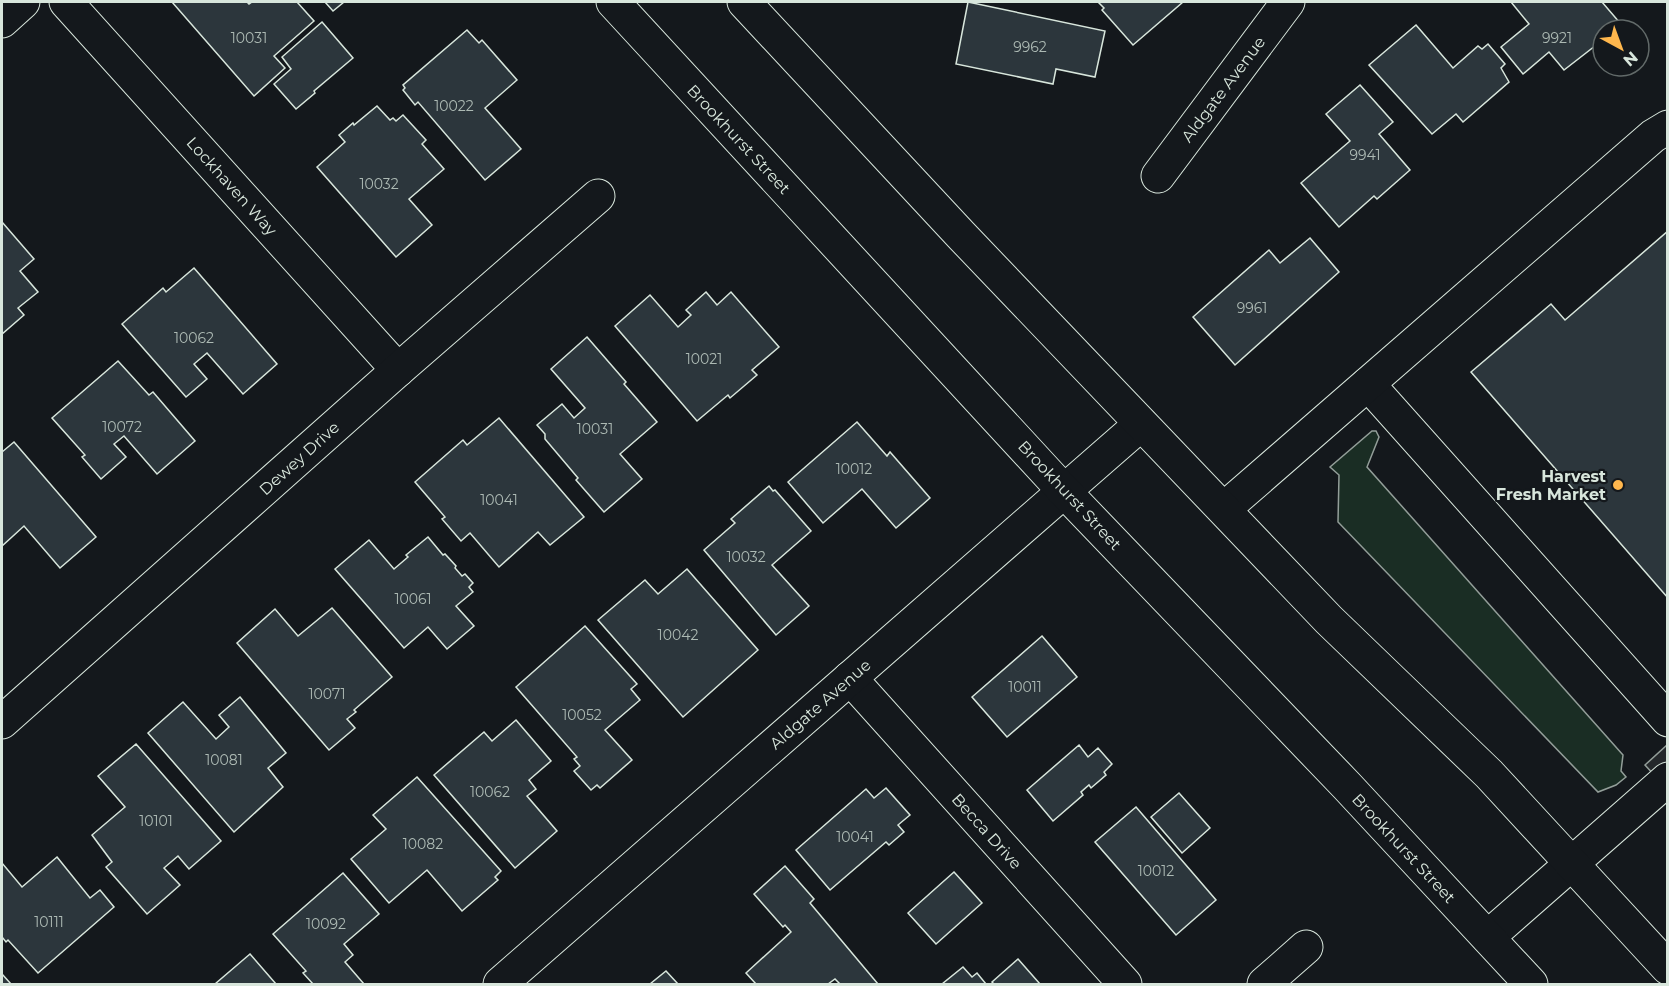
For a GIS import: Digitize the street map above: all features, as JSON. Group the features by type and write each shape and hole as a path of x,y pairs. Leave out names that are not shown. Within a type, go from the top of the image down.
{"street":[{"path":"2,21 24,2"},
{"name":"Lockhaven Way","path":"66,2 398,370"},
{"name":"Brookhurst Street","path":"613,2 1064,491 1531,984"},
{"path":"744,2 961,235 1329,620 1489,774 1668,968"},
{"name":"Aldgate Avenue","path":"1158,176 1288,2"},
{"path":"1224,509 1653,136 1668,127"},
{"name":"Dewey Drive","path":"2,722 398,370 598,196"},
{"path":"1368,384 1668,720"},
{"name":"Aldgate Avenue","path":"500,984 1141,423"},
{"name":"Becca Drive","path":"850,678 1125,984"},
{"path":"1488,937 1668,779"},
{"path":"1264,984 1306,947"}],"green space":[{"path":"1372,431 1376,431 1379,437 1367,467 1623,755 1621,771 1626,777 1616,785 1598,792 1338,522 1339,475 1330,467"}],"shaded area":[{"path":"1667,745 1667,789 1645,765"}],"building":[{"path":"172,2 247,2 249,4 252,2 297,2 314,21 274,56 285,68 254,96"},
{"path":"325,2 344,2 333,11"},
{"path":"968,2 1105,31 1095,77 1056,69 1053,84 956,64"},
{"path":"1098,2 1183,2 1133,45 1102,10 1104,8"},
{"path":"1511,2 1602,2 1616,18 1591,18 1591,49 1564,70 1549,52 1523,74 1501,47 1529,24"},
{"path":"322,22 353,58 296,109 274,84 291,69 282,57"},
{"path":"1416,25 1453,68 1478,46 1482,49 1488,44 1505,64 1501,68 1509,82 1463,122 1456,114 1432,134 1369,65"},
{"path":"467,30 479,43 482,40 517,80 485,108 521,149 485,180 418,102 415,105 403,90 405,88 403,85"},
{"path":"1360,85 1393,122 1379,134 1410,170 1377,199 1374,196 1339,227 1301,183 1350,141 1326,114"},
{"path":"377,106 390,120 393,118 396,121 403,115 426,140 422,144 444,169 409,199 432,225 396,257 317,167 345,142 339,135"},
{"path":"2,222 34,259 20,271 38,292 18,308 24,315 2,334"},
{"name":"Harvest Fresh Market","path":"1668,231 1668,598 1471,372 1551,304 1565,320"},
{"path":"1310,238 1339,272 1235,365 1193,317 1269,250 1280,263"},
{"path":"194,268 277,364 243,394 207,353 194,364 207,379 186,397 122,324 163,288 166,292"},
{"path":"706,292 717,305 731,292 779,347 752,370 757,375 730,398 728,395 697,421 615,326 650,295 678,327 691,315 686,310"},
{"path":"587,337 657,422 620,454 642,479 604,512 576,480 578,478 545,439 545,434 537,425 562,404 574,418 585,408 551,369"},
{"path":"118,361 149,395 153,392 195,441 157,474 124,436 114,444 126,457 101,479 82,457 85,455 52,418"},
{"path":"499,418 584,517 550,545 538,532 499,567 470,533 461,541 442,519 445,517 415,482 463,440 467,445"},
{"path":"857,422 887,456 890,452 930,498 896,528 862,489 823,523 788,482"},
{"path":"14,442 96,537 60,568 24,526 2,546 2,452"},
{"path":"769,486 811,531 772,565 809,606 776,635 704,550 735,523 731,519"},
{"path":"428,537 456,566 455,568 462,576 465,574 473,583 469,587 473,592 456,606 474,626 447,649 428,627 404,648 335,569 369,540 394,569 408,557 406,555"},
{"path":"687,569 758,650 683,717 598,620 645,580 658,594"},
{"path":"332,608 392,677 354,710 356,712 347,719 355,728 329,750 237,643 275,609 298,636"},
{"path":"585,626 637,684 631,689 640,700 605,730 632,760 600,788 597,785 591,790 574,771 580,766 574,759 577,757 516,687"},
{"path":"1042,636 1077,677 1007,737 972,697"},
{"path":"240,697 286,753 268,768 283,787 234,832 148,733 183,702 216,739 229,727 219,715"},
{"path":"516,720 551,761 529,780 536,789 527,796 557,831 515,868 434,775 484,732 492,741"},
{"path":"136,744 221,841 189,869 178,856 164,868 180,885 147,914 106,867 112,862 92,835 125,807 98,776"},
{"path":"1079,745 1088,757 1098,748 1112,764 1104,772 1106,775 1091,788 1089,785 1081,792 1083,795 1053,821 1027,790"},
{"path":"417,777 501,871 495,877 498,880 462,911 427,870 389,903 351,859 386,829 373,815"},
{"path":"886,788 910,815 898,825 904,832 889,845 886,842 830,890 796,850 866,789 874,798"},
{"path":"1179,793 1210,828 1182,853 1151,817"},
{"path":"1136,807 1216,900 1176,935 1095,842"},
{"path":"57,857 90,898 100,890 114,907 38,973 8,940 6,942 2,937 2,863 22,887"},
{"path":"785,866 814,899 810,903 878,984 840,984 835,979 828,984 756,984 746,973 791,932 785,925 783,927 754,894"},
{"path":"954,872 982,903 936,944 908,913"},
{"path":"343,873 379,914 344,944 353,955 345,962 364,984 313,984 303,973 306,971 273,934"},
{"path":"250,954 276,984 215,984"},
{"path":"1018,959 1040,984 994,984 992,982"},
{"path":"963,967 972,977 977,973 986,984 942,984"},
{"path":"666,971 678,984 650,984"},
{"path":"2,974 11,984 2,984"}],"place":[{"name":"Harvest Fresh Market","path":"1618,485"}]}
